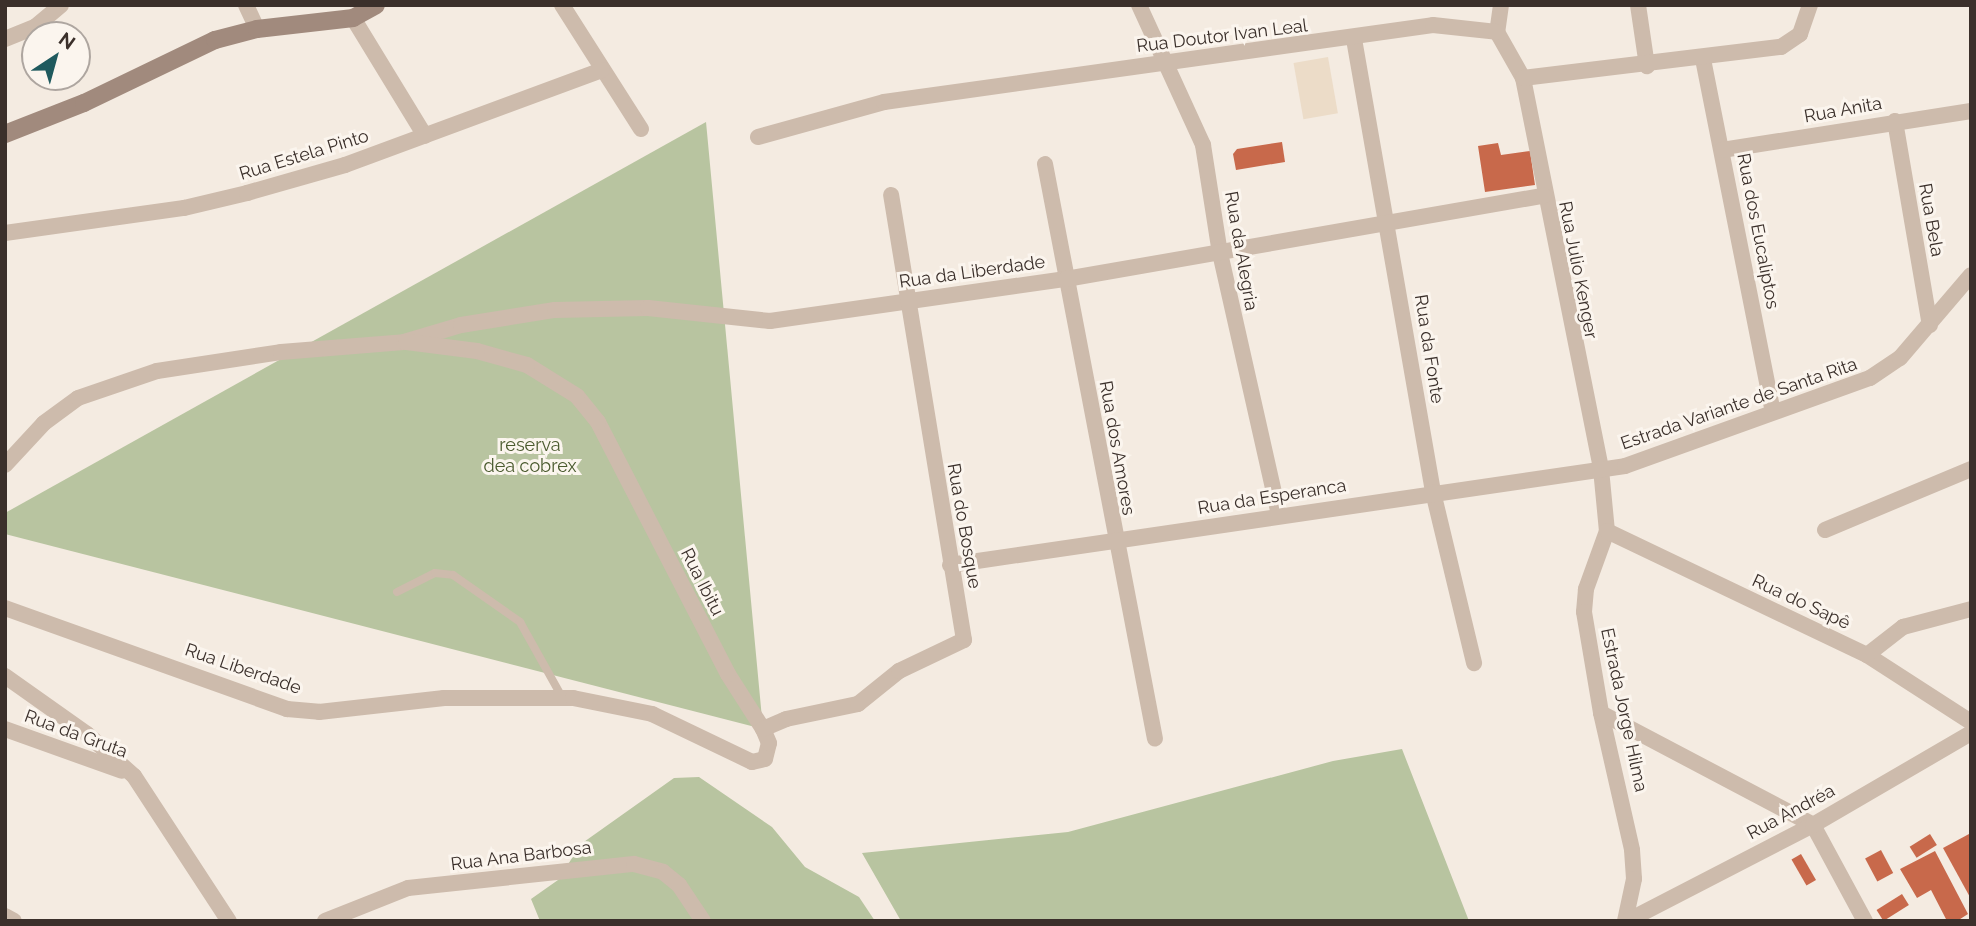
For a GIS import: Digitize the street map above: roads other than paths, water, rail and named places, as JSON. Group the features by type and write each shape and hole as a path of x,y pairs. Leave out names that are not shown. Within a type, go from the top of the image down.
{"street":[{"path":"5,39 35,27 61,5"},
{"path":"246,5 257,29"},
{"path":"5,134 84,103 215,40 257,29 353,18 376,5"},
{"path":"562,5 641,130"},
{"name":"Rua da Alegria","path":"1139,5 1202,145 1220,253 1279,514"},
{"path":"1501,5 1497,32 1523,78 1703,59 1792,42 1806,22 1810,5"},
{"path":"1638,5 1647,66"},
{"path":"353,18 425,136"},
{"name":"Rua Doutor Ivan Leal","path":"758,136 884,102 1163,62 1354,39 1443,24 1497,32"},
{"name":"Rua da Fonte","path":"1354,39 1389,226 1433,492 1474,663"},
{"name":"Rua dos Eucaliptos","path":"1703,59 1773,411"},
{"name":"Rua Estela Pinto","path":"5,233 184,208 247,193 425,136 602,71"},
{"name":"Rua Julio Kenger","path":"1523,78 1544,196 1601,469"},
{"name":"Rua Anita","path":"1722,150 1971,111"},
{"name":"Rua Bela","path":"1895,121 1930,325"},
{"name":"Rua dos Amores","path":"1045,163 1115,543 1155,739"},
{"name":"Rua do Bosque","path":"763,729 786,719 858,704 899,671 962,645 965,635 950,565 891,195"},
{"name":"Rua da Liberdade","path":"404,342 461,325 555,310 648,308 770,321 1066,279 1389,226 1544,196"},
{"name":"Estrada Variante de Santa Rita","path":"1601,469 1648,458 1870,378 1900,358 1971,275"},
{"path":"5,466 44,423 78,398 117,383 157,371 281,352 404,342"},
{"name":"Rua Ibitu","path":"404,342 477,351 527,365 577,396 598,422 728,674 763,729"},
{"name":"Rua da Esperanca","path":"950,565 1115,543 1279,514 1601,469"},
{"name":"Estrada Jorge Hilma","path":"1601,469 1607,531 1584,600 1601,713 1632,850 1634,879 1626,921"},
{"path":"1825,530 1971,469"},
{"name":"Rua do Sapê","path":"1607,531 1867,655 1971,722"},
{"name":"Rua Liberdade","path":"5,608 287,709 319,712 444,698 562,697"},
{"path":"1867,655 1903,627 1971,610"},
{"path":"5,676 87,734 134,776 229,921"},
{"path":"562,697 652,714 752,762 760,762 768,752 763,729"},
{"path":"1601,713 1813,825 1865,921"},
{"name":"Rua da Gruta","path":"5,729 134,776"},
{"name":"Rua Andréa","path":"1626,921 1813,825 1971,733"},
{"name":"Rua Ana Barbosa","path":"325,921 408,888 634,864 663,872 679,884 703,921"},
{"path":"5,915 14,921"}],"lane":[{"path":"397,592 435,573 453,575 520,622 562,697"}],"park label":[{"name":"reserva dea cobrex","path":"530,456"}]}
